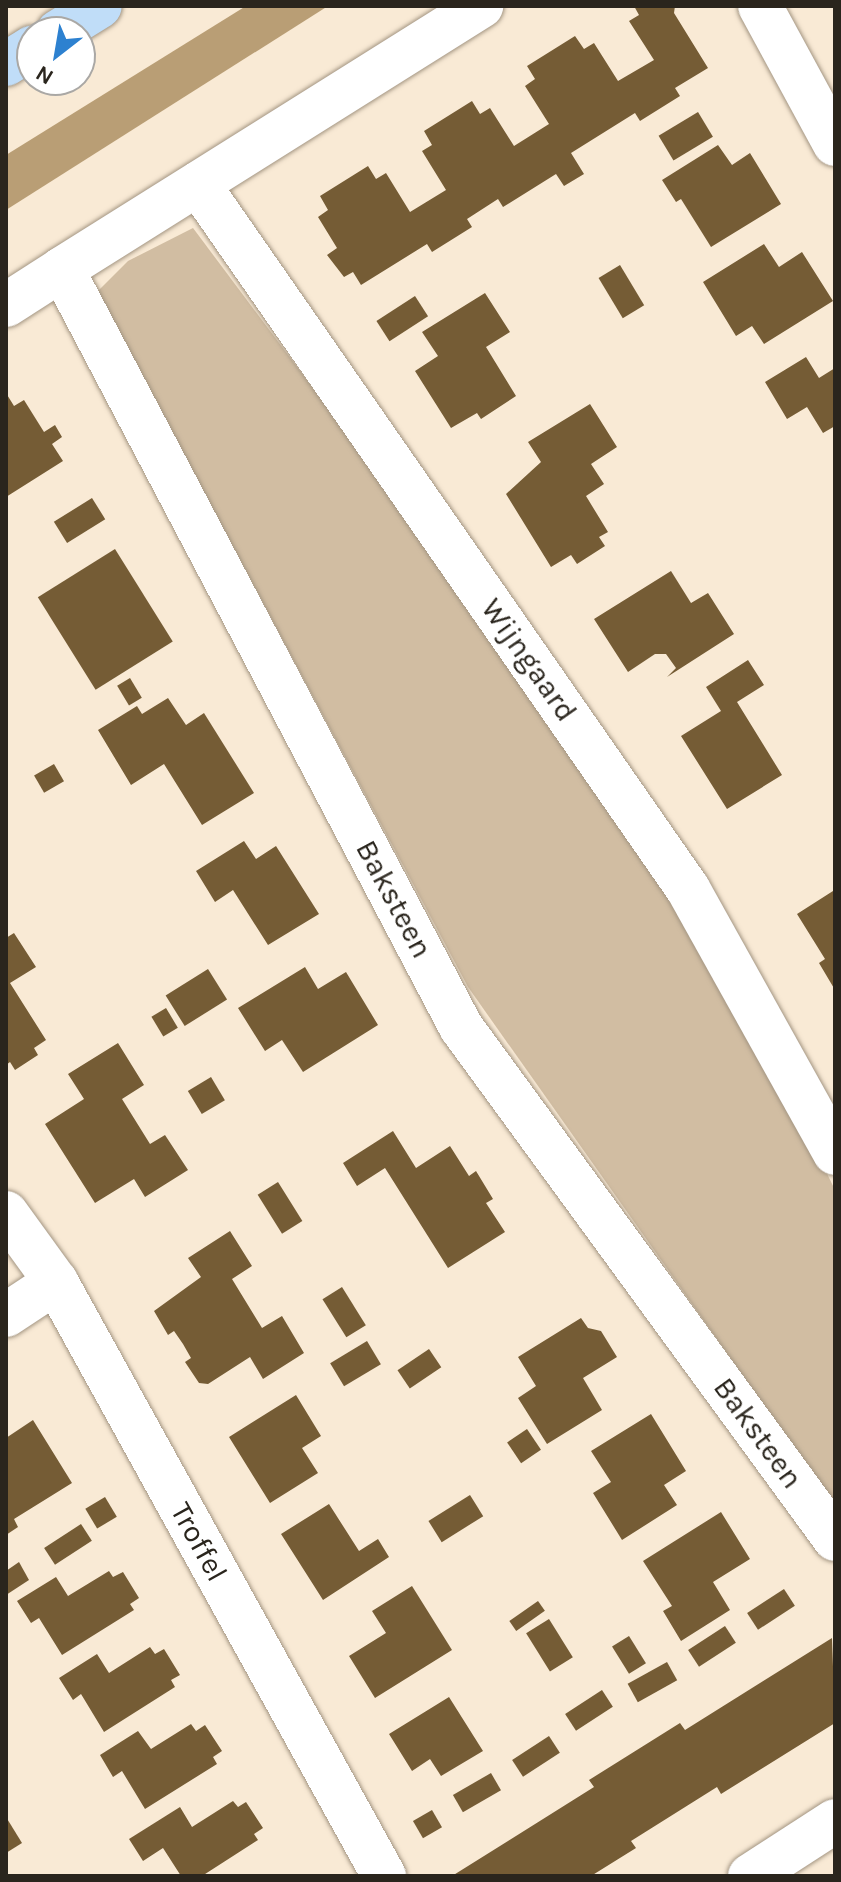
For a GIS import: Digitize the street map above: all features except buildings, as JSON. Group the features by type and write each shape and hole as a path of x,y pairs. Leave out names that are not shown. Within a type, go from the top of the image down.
{"street":[{"path":"6,305 481,6"},
{"path":"760,6 835,144"},
{"name":"Wijngaard","path":"198,184 688,889 835,1153"},
{"name":"Baksteen","path":"62,269 461,1027 835,1539"},
{"name":"Troffel","path":"6,1213 56,1282 384,1876"},
{"path":"6,1315 56,1282"},
{"path":"750,1876 835,1821"}],"shaded area":[{"path":"246,6 328,6 6,210 6,155"},
{"path":"193,228 688,889 835,1190 835,1506 468,987 97,292 128,261"}]}
